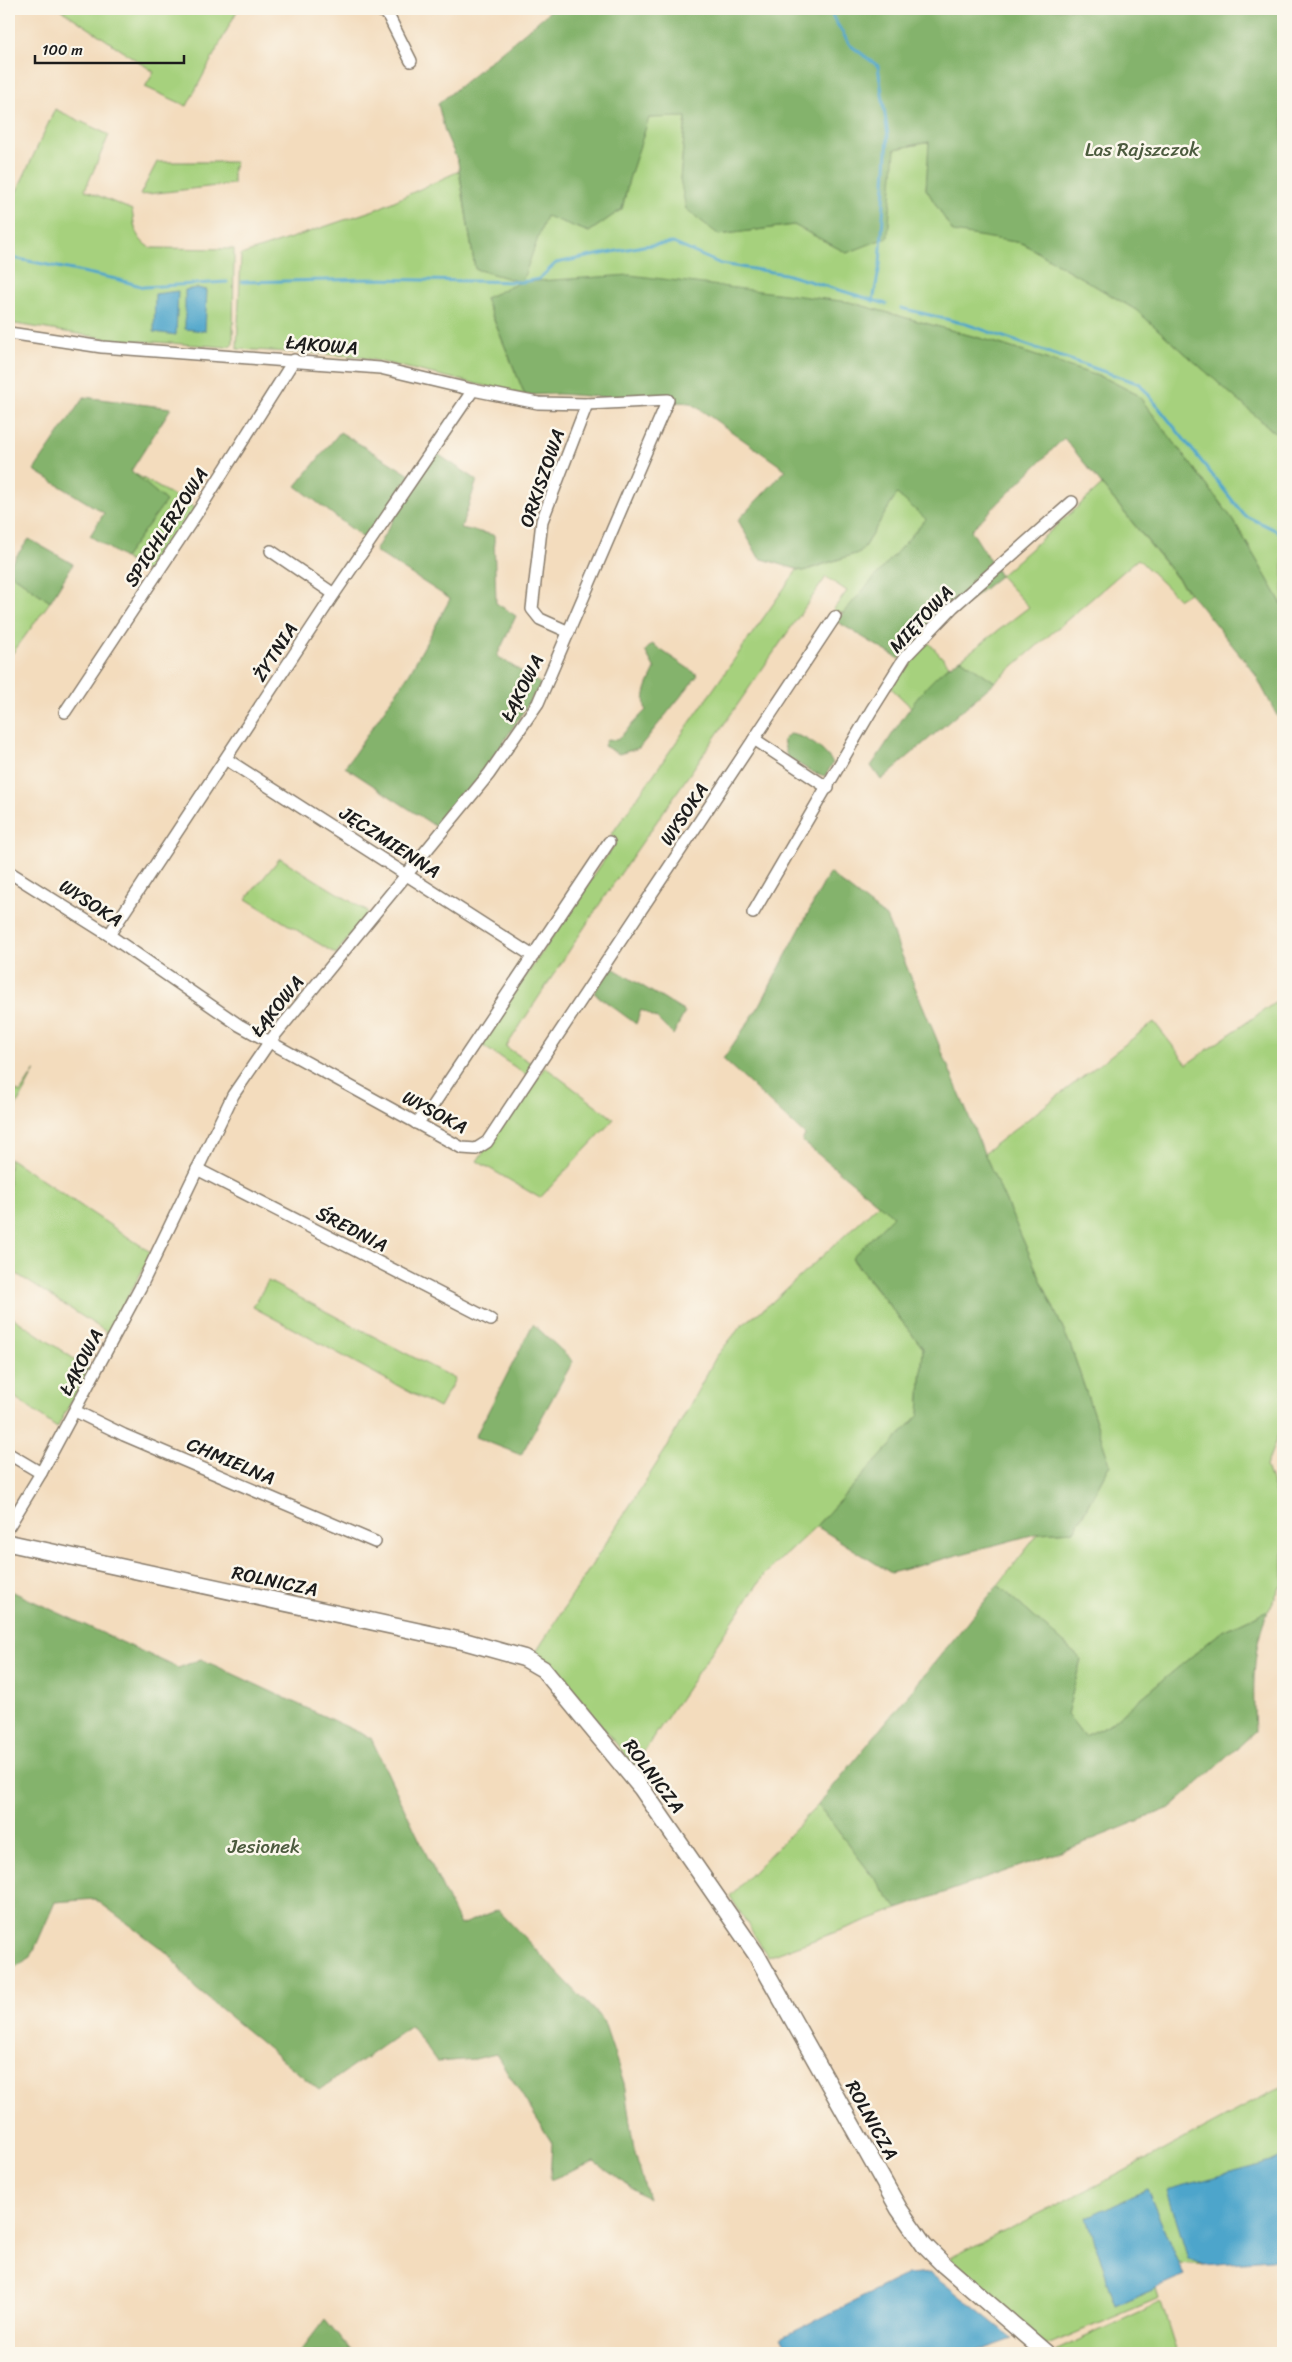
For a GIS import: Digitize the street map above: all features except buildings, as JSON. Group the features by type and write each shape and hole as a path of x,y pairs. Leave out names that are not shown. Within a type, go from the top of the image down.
{"street":[{"path":"378,9 388,15 412,62"},
{"name":"ŁĄKOWA","path":"9,333 102,347 380,368 538,403 587,404 668,400 538,703 516,738 408,874 270,1041 233,1095 140,1288 41,1473 9,1526"},
{"name":"SPICHLERZOWA","path":"65,712 201,506 294,360"},
{"name":"ŻYTNIA","path":"109,936 334,594 473,390"},
{"name":"ORKISZOWA","path":"569,632 540,619 532,609 542,521 587,404"},
{"name":"MIĘTOWA","path":"753,913 828,788 871,711 906,657 954,607 1072,502"},
{"path":"271,551 334,594"},
{"name":"WYSOKA","path":"9,872 109,936 240,1025 462,1148 476,1149 487,1142 835,617"},
{"path":"754,739 828,788"},
{"name":"JĘCZMIENNA","path":"226,759 534,956"},
{"path":"416,1123 431,1108 609,842"},
{"name":"ŚREDNIA","path":"197,1169 491,1320"},
{"name":"CHMIELNA","path":"74,1411 124,1435 375,1542"},
{"path":"9,1454 41,1473"},
{"name":"ROLNICZA","path":"9,1543 467,1642 512,1654 537,1665 642,1789 756,1954 899,2209 924,2245 944,2265 1046,2353"}],"green space":[{"path":"60,9 238,9 187,106 145,87 154,72"},
{"name":"Las Rajszczok","path":"549,9 1283,9 1283,440 1136,310 1022,243 953,232 926,189 929,142 895,149 888,237 847,253 794,225 719,235 686,209 680,179 686,117 649,118 629,179 622,209 589,232 546,216 522,282 630,275 849,302 990,341 1107,379 1138,395 1234,521 1283,606 1283,727 1254,672 1064,438 971,530 1000,576 899,659 836,621 926,519 897,494 861,552 803,571 759,558 738,520 786,470 691,403 558,394 525,395 485,298 521,282 475,269 458,162 445,132 438,104 548,13"},
{"path":"55,109 109,135 85,190 132,210 136,232 141,240 150,248 234,249 233,344 226,347 110,339 9,323 9,208"},
{"path":"686,116 680,179 719,235 794,225 847,253 892,164 895,149 930,142 926,189 953,231 1022,243 1136,310 1283,440 1283,606 1234,521 1138,395 1107,379 990,341 849,302 485,299 525,395 355,356 237,349 241,255 377,209 459,171 475,268 546,215 589,232 622,209 629,179 648,118"},
{"path":"157,162 236,162 233,169 233,184 140,195"},
{"path":"84,397 171,408 131,471 166,501 124,558 90,536 104,513 34,470"},
{"path":"340,432 410,475 366,540 296,486"},
{"path":"433,451 477,480 461,528 494,535 496,603 516,616 497,656 541,684 487,768 438,828 345,767 409,674 450,599 375,551"},
{"path":"130,471 197,509 150,574 124,558 166,501"},
{"path":"1102,485 1189,593 1179,599 1138,559 995,682 961,659 1029,607 1000,576"},
{"path":"897,494 927,519 843,613 833,610 847,591 826,577 605,896 506,1047 534,1065 527,1075 480,1044 617,841 611,835 797,570 804,571 861,552"},
{"path":"29,539 73,564 50,602 9,572 9,566"},
{"path":"9,572 50,602 9,658"},
{"path":"929,643 949,665 921,695 912,708 891,688 913,656"},
{"path":"652,644 698,675 639,748 619,754 604,746 607,739 617,740 646,710 645,694 655,669 645,651"},
{"path":"961,659 995,682 881,780 871,766 900,722 934,679 947,667"},
{"path":"789,734 808,740 829,758 833,763 825,776 812,772 787,757 783,740"},
{"path":"280,858 368,912 336,954 246,899"},
{"path":"829,873 886,917 984,1153 1071,1347 1110,1464 1074,1531 1039,1533 891,1573 816,1526 919,1415 923,1348 852,1258 893,1216 802,1141 805,1135 723,1059 760,1005"},
{"path":"611,967 685,1012 673,1035 656,1018 641,1010 636,1024 594,993"},
{"path":"1283,997 1283,1422 1266,1466 1283,1517 1283,1587 1280,1587 1269,1610 1221,1632 1110,1724 1084,1736 1067,1714 1081,1659 998,1585 1039,1533 1074,1531 1110,1464 1071,1347 984,1153 1154,1022 1187,1064"},
{"path":"545,1067 614,1119 540,1198 477,1161"},
{"path":"35,1070 9,1120 9,1085 20,1093"},
{"path":"9,1158 152,1253 108,1333 9,1269"},
{"path":"879,1204 893,1216 852,1259 923,1348 919,1415 816,1526 764,1575 634,1766 554,1666 533,1657 666,1449 716,1357 741,1326 770,1304"},
{"path":"268,1281 455,1379 439,1408 253,1307"},
{"path":"9,1315 89,1369 57,1428 9,1393"},
{"path":"533,1324 573,1361 521,1455 475,1437"},
{"path":"998,1585 1081,1659 1067,1714 1084,1736 1110,1724 1221,1632 1269,1610 1259,1639 1254,1670 1255,1732 1170,1808 1066,1850 898,1909 818,1805"},
{"name":"Jesionek","path":"9,1590 178,1668 201,1659 371,1738 460,1925 498,1910 603,2020 624,2083 634,2149 648,2199 594,2162 550,2180 552,2143 496,2054 475,2059 437,2062 411,2026 319,2090 195,1988 170,1955 95,1899 55,1902 31,1957 9,1971"},
{"path":"818,1805 898,1909 768,1957 730,1896"},
{"path":"1283,2086 1283,2156 1271,2162 1188,2258 1204,2265 1178,2263 1147,2189 1116,2306 1156,2288 1159,2298 1045,2346 950,2258 1115,2176"},
{"path":"1161,2302 1177,2353 1058,2353 1055,2351"},
{"path":"325,2319 353,2353 299,2353"}],"water":[{"path":"197,288 207,290 205,331 185,329 185,290"},
{"path":"178,291 176,335 154,332 155,294"},
{"path":"1283,2156 1283,2259 1204,2265 1188,2258 1167,2190 1271,2162"},
{"path":"1147,2189 1184,2276 1116,2306 1087,2217"},
{"path":"931,2273 1013,2339 973,2353 792,2353 781,2338 907,2275"}],"waterway":[{"path":"828,9 850,45 878,66 888,136 880,265 873,301"},
{"path":"242,282 372,279 522,282 539,279 556,263 643,246 673,243 721,264 785,274 886,304"},
{"path":"9,257 116,279 144,287 227,282"},
{"path":"901,308 966,324 1140,384 1244,515 1283,534"}]}
